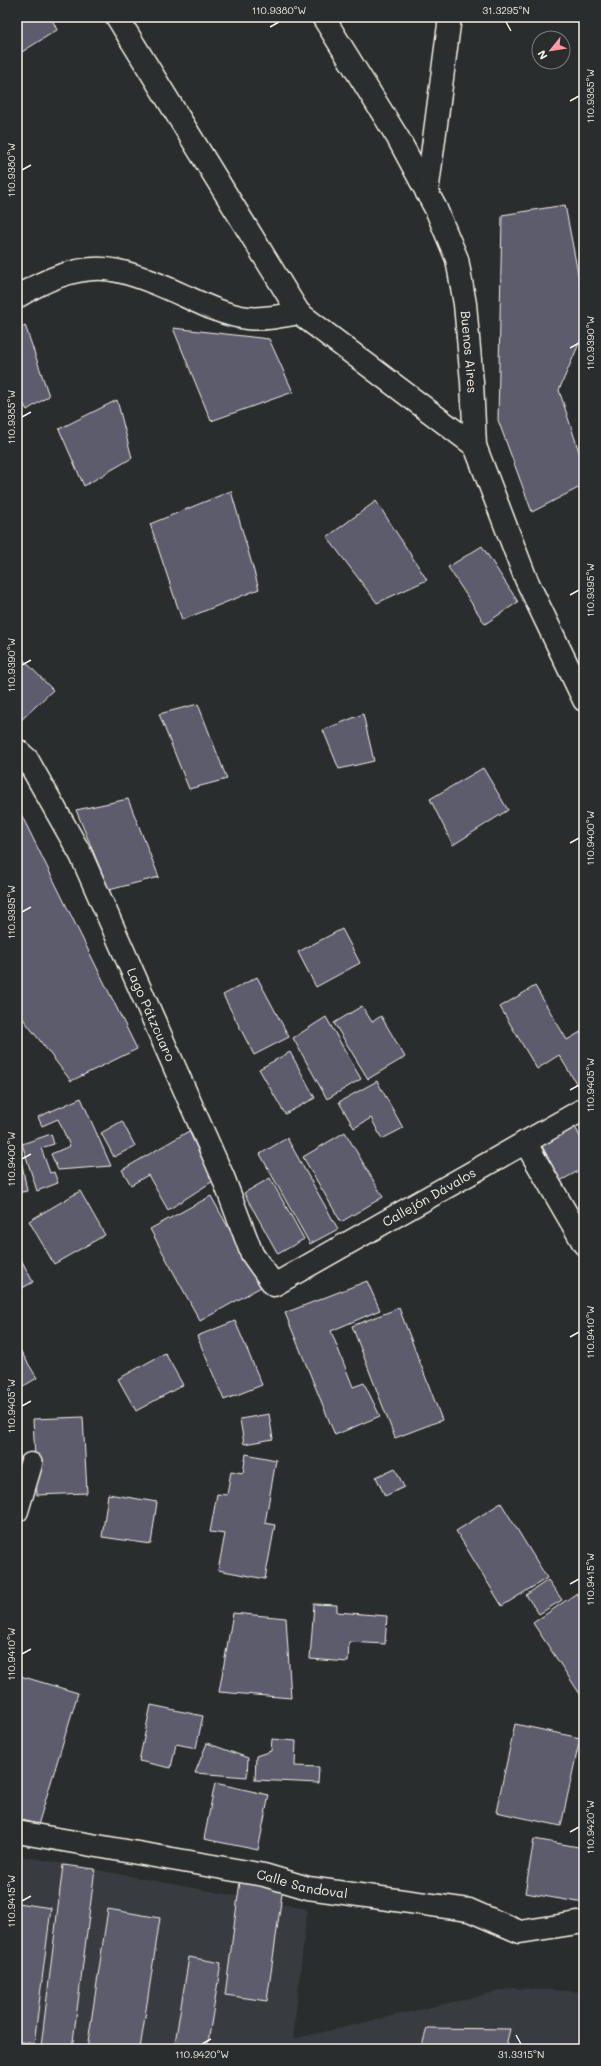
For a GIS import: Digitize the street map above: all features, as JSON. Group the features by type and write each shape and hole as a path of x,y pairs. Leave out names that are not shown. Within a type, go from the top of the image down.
{"street":[{"path":"117,17 129,39 298,313 475,446"},
{"name":"Buenos Aires","path":"323,17 398,138 436,209 457,259 465,304 472,382 475,446 526,579 584,700"},
{"path":"428,193 450,17"},
{"path":"17,297 47,281 82,270 117,271 185,296 216,311 248,318 271,318 298,313"},
{"name":"Lago Pátzcuaro","path":"17,750 27,759 81,855 223,1177 252,1254 274,1285"},
{"name":"Callejón Dávalos","path":"274,1285 584,1109"},
{"path":"525,1142 584,1244"},
{"path":"17,1511 31,1464"},
{"name":"Calle Sandoval","path":"17,1832 264,1875 308,1888 469,1910 520,1932 584,1922"}],"shaded area":[{"path":"17,1855 307,1909 293,2039 513,1988 584,1992 584,2049 17,2049"}],"building":[{"path":"17,17 51,17 57,30 17,55"},
{"path":"565,205 584,305 584,332 559,390 584,467 584,485 532,512 498,420 502,215"},
{"path":"25,325 49,396 27,410 17,393 17,330"},
{"path":"173,328 269,339 293,392 211,421"},
{"path":"117,400 132,458 84,486 59,429"},
{"path":"231,491 259,589 182,620 150,524"},
{"path":"376,501 427,580 377,603 327,537"},
{"path":"482,546 518,602 485,624 448,567"},
{"path":"17,653 53,690 17,724"},
{"path":"198,704 227,779 189,789 159,714"},
{"path":"363,714 374,761 339,769 323,730"},
{"path":"483,768 508,810 453,845 430,799"},
{"path":"128,799 159,877 109,890 76,810"},
{"path":"17,806 137,1049 71,1081 17,1011"},
{"path":"342,929 360,963 316,987 298,952"},
{"path":"257,977 289,1037 254,1055 223,995"},
{"path":"535,986 567,1040 584,1030 584,1091 582,1093 559,1055 537,1069 500,1007"},
{"path":"362,1006 372,1022 381,1016 405,1057 368,1079 334,1023"},
{"path":"326,1017 361,1079 327,1099 293,1038"},
{"path":"290,1052 315,1098 285,1114 259,1069"},
{"path":"377,1081 403,1128 382,1139 371,1118 354,1128 339,1102"},
{"path":"81,1098 111,1166 58,1170 51,1154 70,1146 58,1119 42,1126 38,1117"},
{"path":"122,1121 135,1146 114,1157 101,1133"},
{"path":"573,1123 584,1144 584,1168 560,1181 539,1140"},
{"path":"189,1131 213,1181 168,1210 148,1175 131,1185 122,1170"},
{"path":"345,1132 383,1197 341,1222 303,1157"},
{"path":"51,1134 54,1144 41,1148 50,1173 54,1172 58,1183 37,1191 22,1144"},
{"path":"287,1138 338,1229 310,1244 260,1154"},
{"path":"17,1148 19,1148 27,1191 17,1193"},
{"path":"270,1178 304,1239 278,1254 244,1193"},
{"path":"80,1191 105,1235 54,1264 29,1221"},
{"path":"211,1196 261,1287 200,1321 150,1229"},
{"path":"17,1252 33,1282 17,1291"},
{"path":"367,1281 380,1310 331,1331 353,1387 364,1383 380,1416 335,1435 285,1313"},
{"path":"399,1308 442,1420 395,1438 352,1326"},
{"path":"235,1321 262,1385 224,1400 197,1336"},
{"path":"17,1345 37,1378 17,1390"},
{"path":"165,1353 183,1385 136,1411 118,1379"},
{"path":"269,1414 273,1439 244,1444 240,1419"},
{"path":"83,1417 87,1493 37,1495 33,1419"},
{"path":"246,1454 276,1460 265,1523 275,1525 265,1579 218,1570 225,1534 210,1532 217,1494 227,1495 231,1471 243,1473"},
{"path":"395,1468 404,1487 385,1496 376,1477"},
{"path":"108,1494 157,1502 151,1544 102,1537"},
{"path":"501,1503 547,1578 502,1606 456,1531"},
{"path":"548,1580 562,1600 539,1614 526,1595"},
{"path":"577,1593 584,1604 584,1696 582,1697 533,1623"},
{"path":"314,1604 337,1605 337,1612 387,1616 385,1644 349,1642 348,1662 310,1659"},
{"path":"233,1613 286,1618 291,1698 219,1692"},
{"path":"17,1675 78,1693 38,1825 17,1818"},
{"path":"151,1705 203,1716 196,1748 176,1744 171,1768 139,1761"},
{"path":"515,1724 580,1738 561,1826 496,1812"},
{"path":"272,1739 296,1741 295,1766 319,1767 318,1783 255,1780 256,1756 271,1751"},
{"path":"207,1743 248,1758 247,1777 195,1773"},
{"path":"215,1783 269,1795 258,1850 204,1839"},
{"path":"534,1839 584,1848 584,1903 525,1893"},
{"path":"63,1865 95,1869 72,2049 41,2047"},
{"path":"240,1881 283,1887 267,2001 225,1995"},
{"path":"17,1903 51,1908 34,2044 17,2041"},
{"path":"108,1909 160,1918 140,2049 87,2049"},
{"path":"189,1957 221,1963 207,2049 174,2049"},
{"path":"427,2028 510,2029 505,2049 421,2049"}]}
